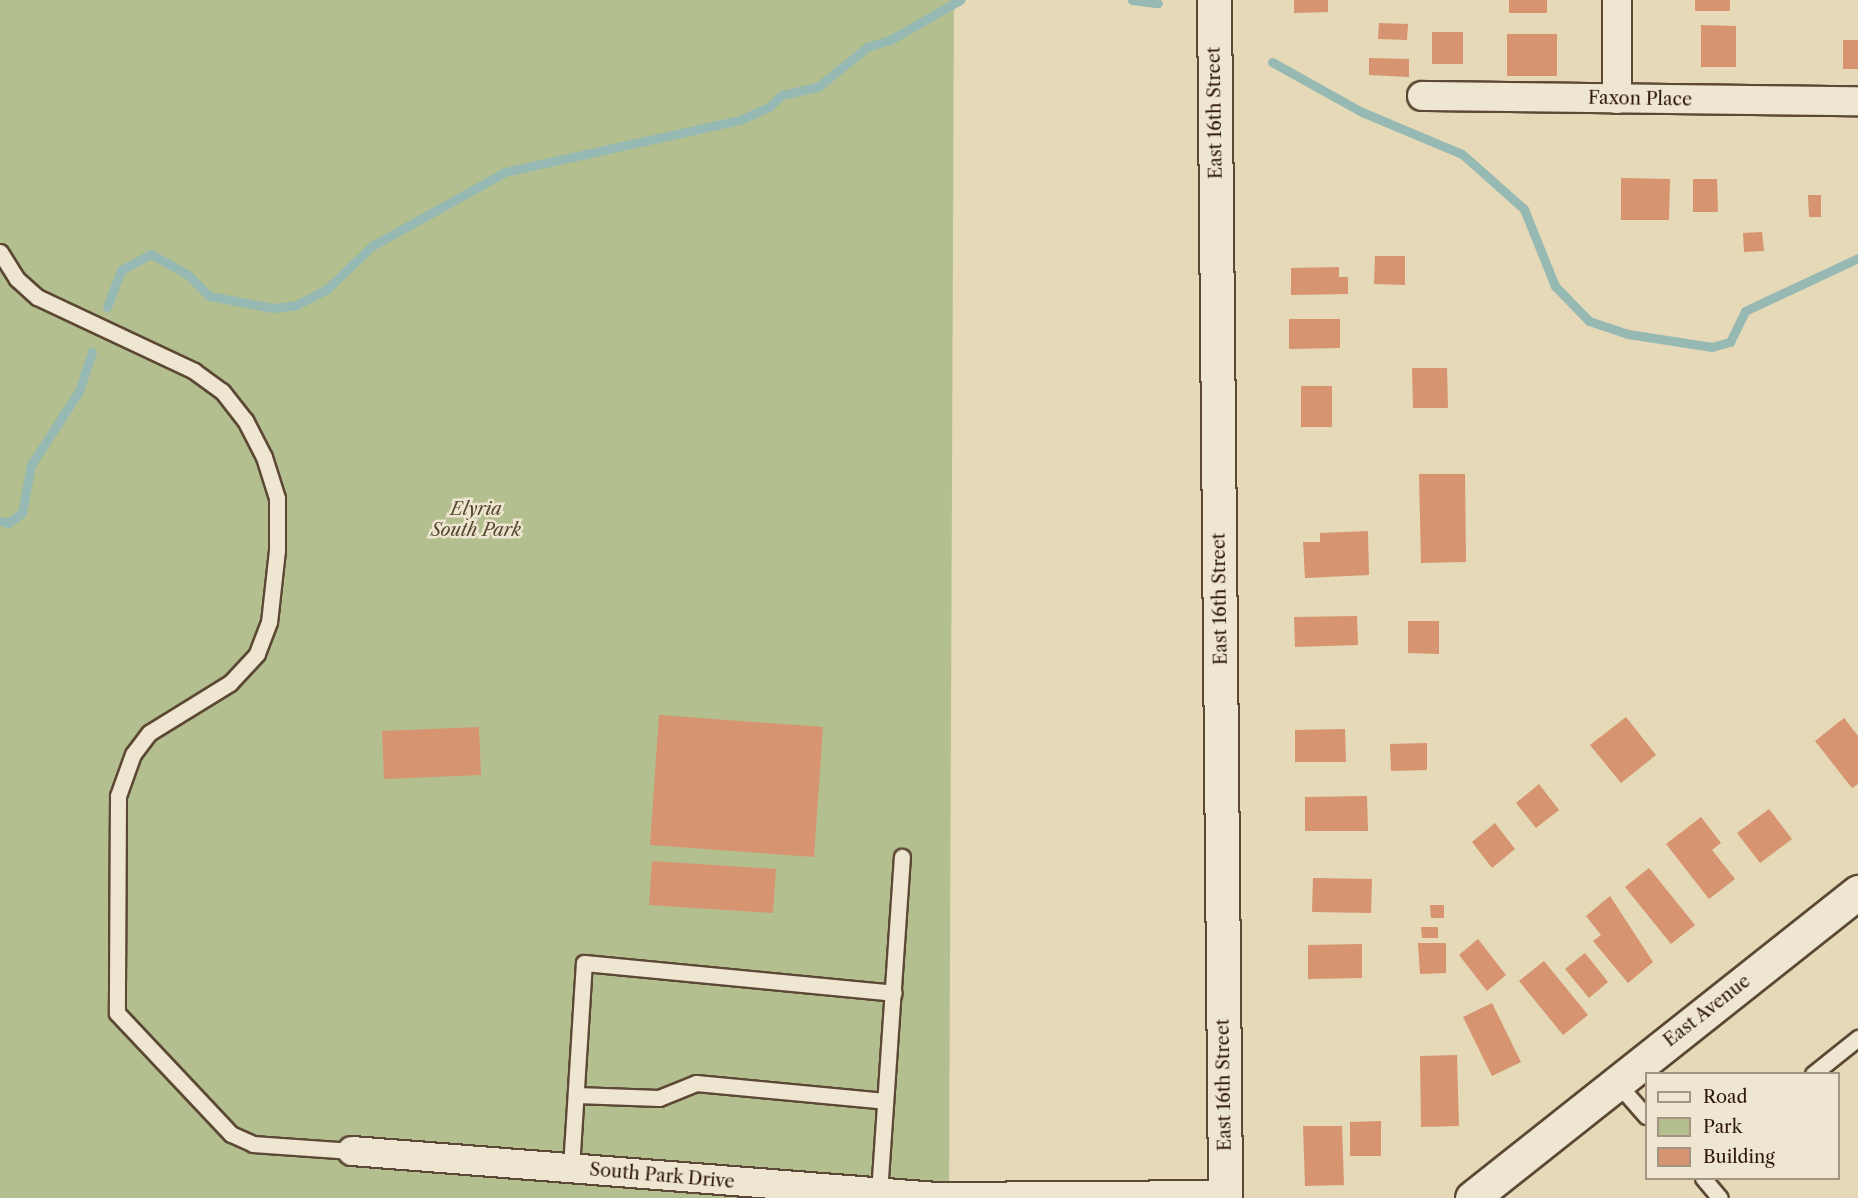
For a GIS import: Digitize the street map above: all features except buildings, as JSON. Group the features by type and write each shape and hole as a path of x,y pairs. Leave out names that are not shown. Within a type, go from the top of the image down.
{"street":[{"name":"East 16th Street","path":"1214,0 1225,1197"},
{"path":"1617,0 1617,99"},
{"name":"Faxon Place","path":"1422,96 1858,101"},
{"name":"East Avenue","path":"1472,1198 1858,892"},
{"name":"South Park Drive","path":"352,1151 936,1197 1225,1197"}],"lane":[{"path":"0,252 17,279 36,297 194,371 222,391 245,420 264,457 277,498 277,550 269,622 257,654 230,683 149,733 133,754 118,796 117,1013 231,1134 253,1144 352,1151"},
{"path":"879,1193 902,857"},
{"path":"571,1168 584,963 894,993"},
{"path":"1816,1072 1858,1038"},
{"path":"576,1095 659,1098 696,1083 885,1101"},
{"path":"1617,1083 1645,1114"},
{"path":"1704,1180 1720,1198"}],"green space":[{"name":"Elyria South Park","path":"0,0 954,0 949,1198 0,1198"}],"waterway":[{"path":"107,307 121,270 151,254 187,274 209,296 273,308 296,305 326,290 372,246 505,172 740,120 769,107 782,95 818,87 867,47 890,40 960,0"},
{"path":"1132,0 1158,3"},
{"path":"1272,62 1362,112 1462,154 1524,209 1555,286 1589,321 1628,334 1712,347 1730,342 1745,311 1858,258"},
{"path":"0,521 8,523 22,513 31,465 79,391 92,352"}]}
